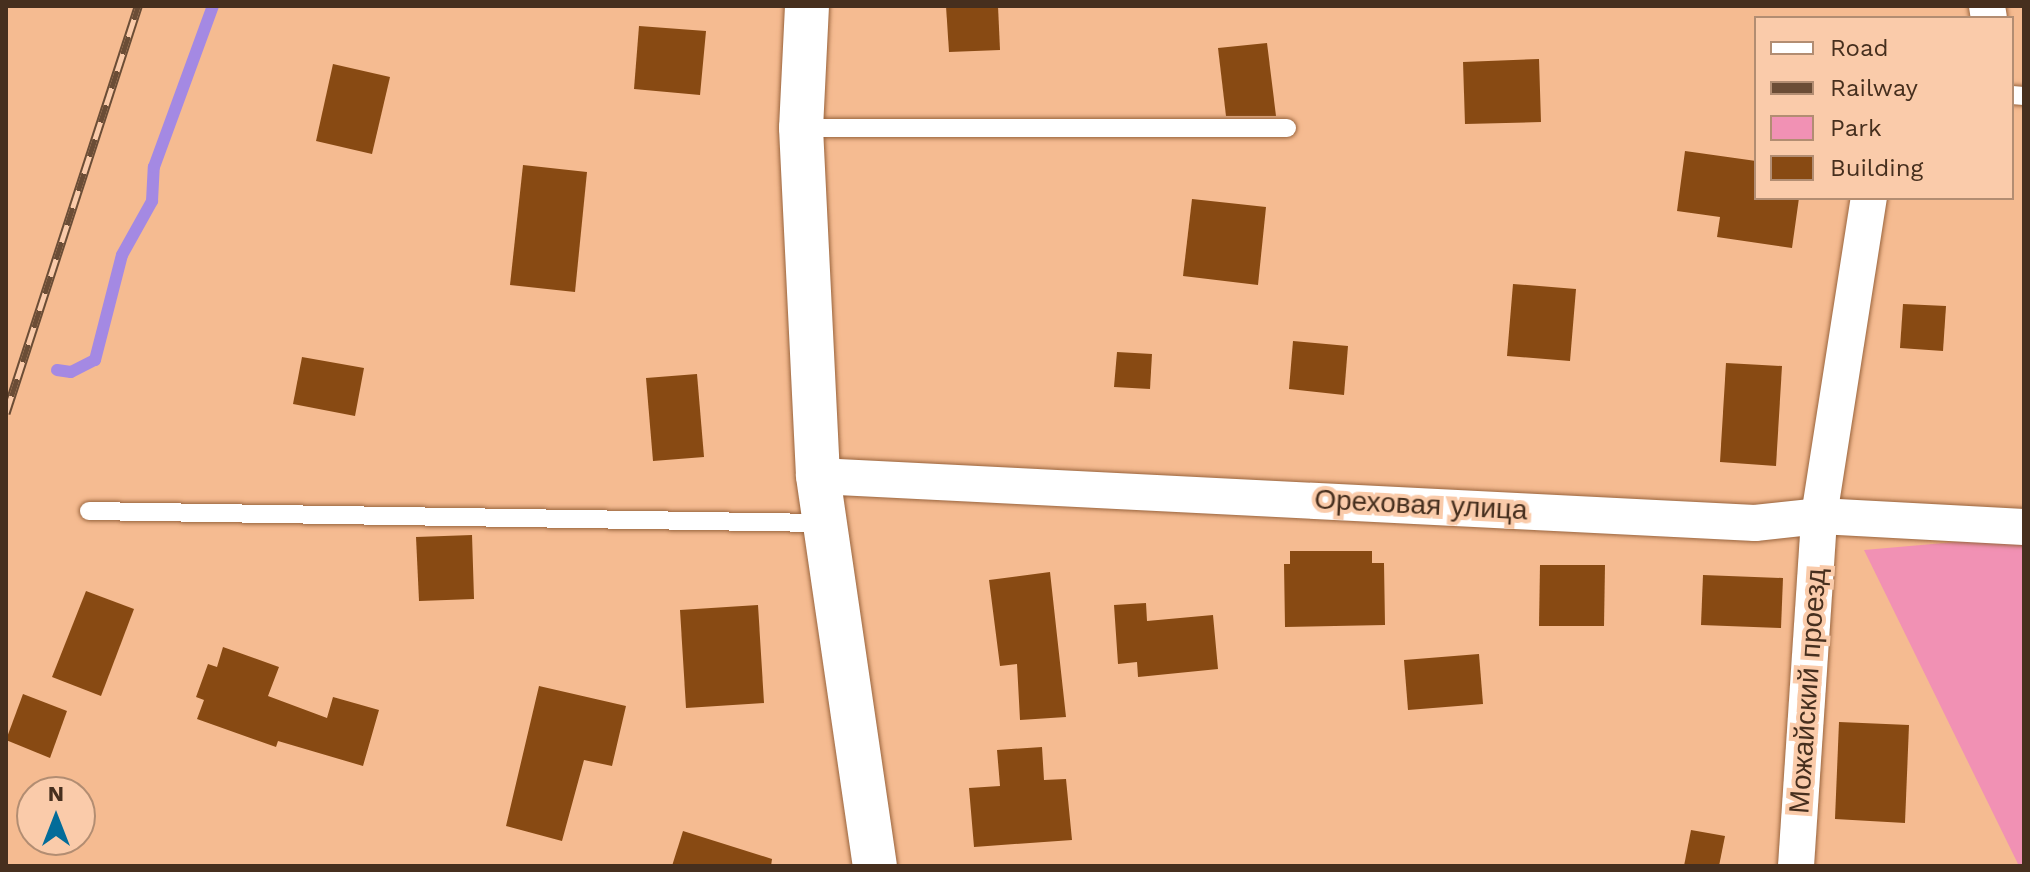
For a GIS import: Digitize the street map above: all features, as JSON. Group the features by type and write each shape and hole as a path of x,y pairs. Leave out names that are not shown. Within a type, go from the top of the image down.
{"street":[{"path":"807,6 801,128 818,476 875,866"},
{"name":"Можайский проезд","path":"1796,866 1819,516 1869,200"},
{"name":"Ореховая улица","path":"818,476 1755,523 1819,516 2024,527"}],"lane":[{"path":"801,128 1287,128"},
{"path":"89,511 824,523"}],"green space":[{"path":"2024,536 2024,866 2019,866 1864,550"}],"building":[{"path":"946,6 998,6 1000,50 949,52"},
{"path":"639,26 706,31 700,95 634,89"},
{"path":"1267,43 1276,116 1226,116 1218,48"},
{"path":"1539,59 1541,122 1465,124 1463,62"},
{"path":"333,64 390,77 372,154 316,141"},
{"path":"1685,151 1754,161 1754,200 1799,200 1792,248 1717,237 1720,217 1677,211"},
{"path":"523,165 587,172 575,292 510,285"},
{"path":"1192,199 1266,207 1258,285 1183,276"},
{"path":"1513,284 1576,289 1570,361 1507,356"},
{"path":"1903,304 1946,306 1943,351 1900,348"},
{"path":"1293,341 1348,346 1344,395 1289,389"},
{"path":"1117,352 1152,354 1150,389 1114,387"},
{"path":"302,357 364,368 355,416 293,404"},
{"path":"1726,363 1782,366 1776,466 1720,462"},
{"path":"697,374 704,457 653,461 646,378"},
{"path":"472,535 474,599 419,601 416,537"},
{"path":"1290,551 1372,551 1372,563 1384,563 1385,625 1285,627 1284,564 1290,564"},
{"path":"1540,565 1605,565 1604,626 1539,626"},
{"path":"1050,572 1066,717 1020,720 1017,664 1000,666 989,580"},
{"path":"1703,575 1783,578 1781,628 1701,625"},
{"path":"86,591 134,609 101,696 52,677"},
{"path":"1146,603 1147,621 1213,615 1218,669 1138,677 1137,662 1118,664 1114,605"},
{"path":"758,605 764,703 686,708 680,610"},
{"path":"223,647 279,667 268,696 327,718 333,697 379,710 363,766 278,741 276,747 197,719 204,700 196,697 208,664 217,667"},
{"path":"1479,654 1483,704 1408,710 1404,660"},
{"path":"539,686 626,706 612,766 584,760 562,841 506,826"},
{"path":"23,694 67,711 50,758 6,740"},
{"path":"1839,722 1909,725 1905,823 1835,819"},
{"path":"1042,747 1044,780 1066,779 1072,840 974,847 969,788 1000,786 997,750"},
{"path":"1691,830 1725,836 1719,866 1684,866"},
{"path":"683,831 772,859 771,866 672,866"}],"waterway":[{"path":"57,370 71,372 95,360 122,255 152,201 154,167 213,6"}],"railway":[{"path":"6,413 138,6"}]}
